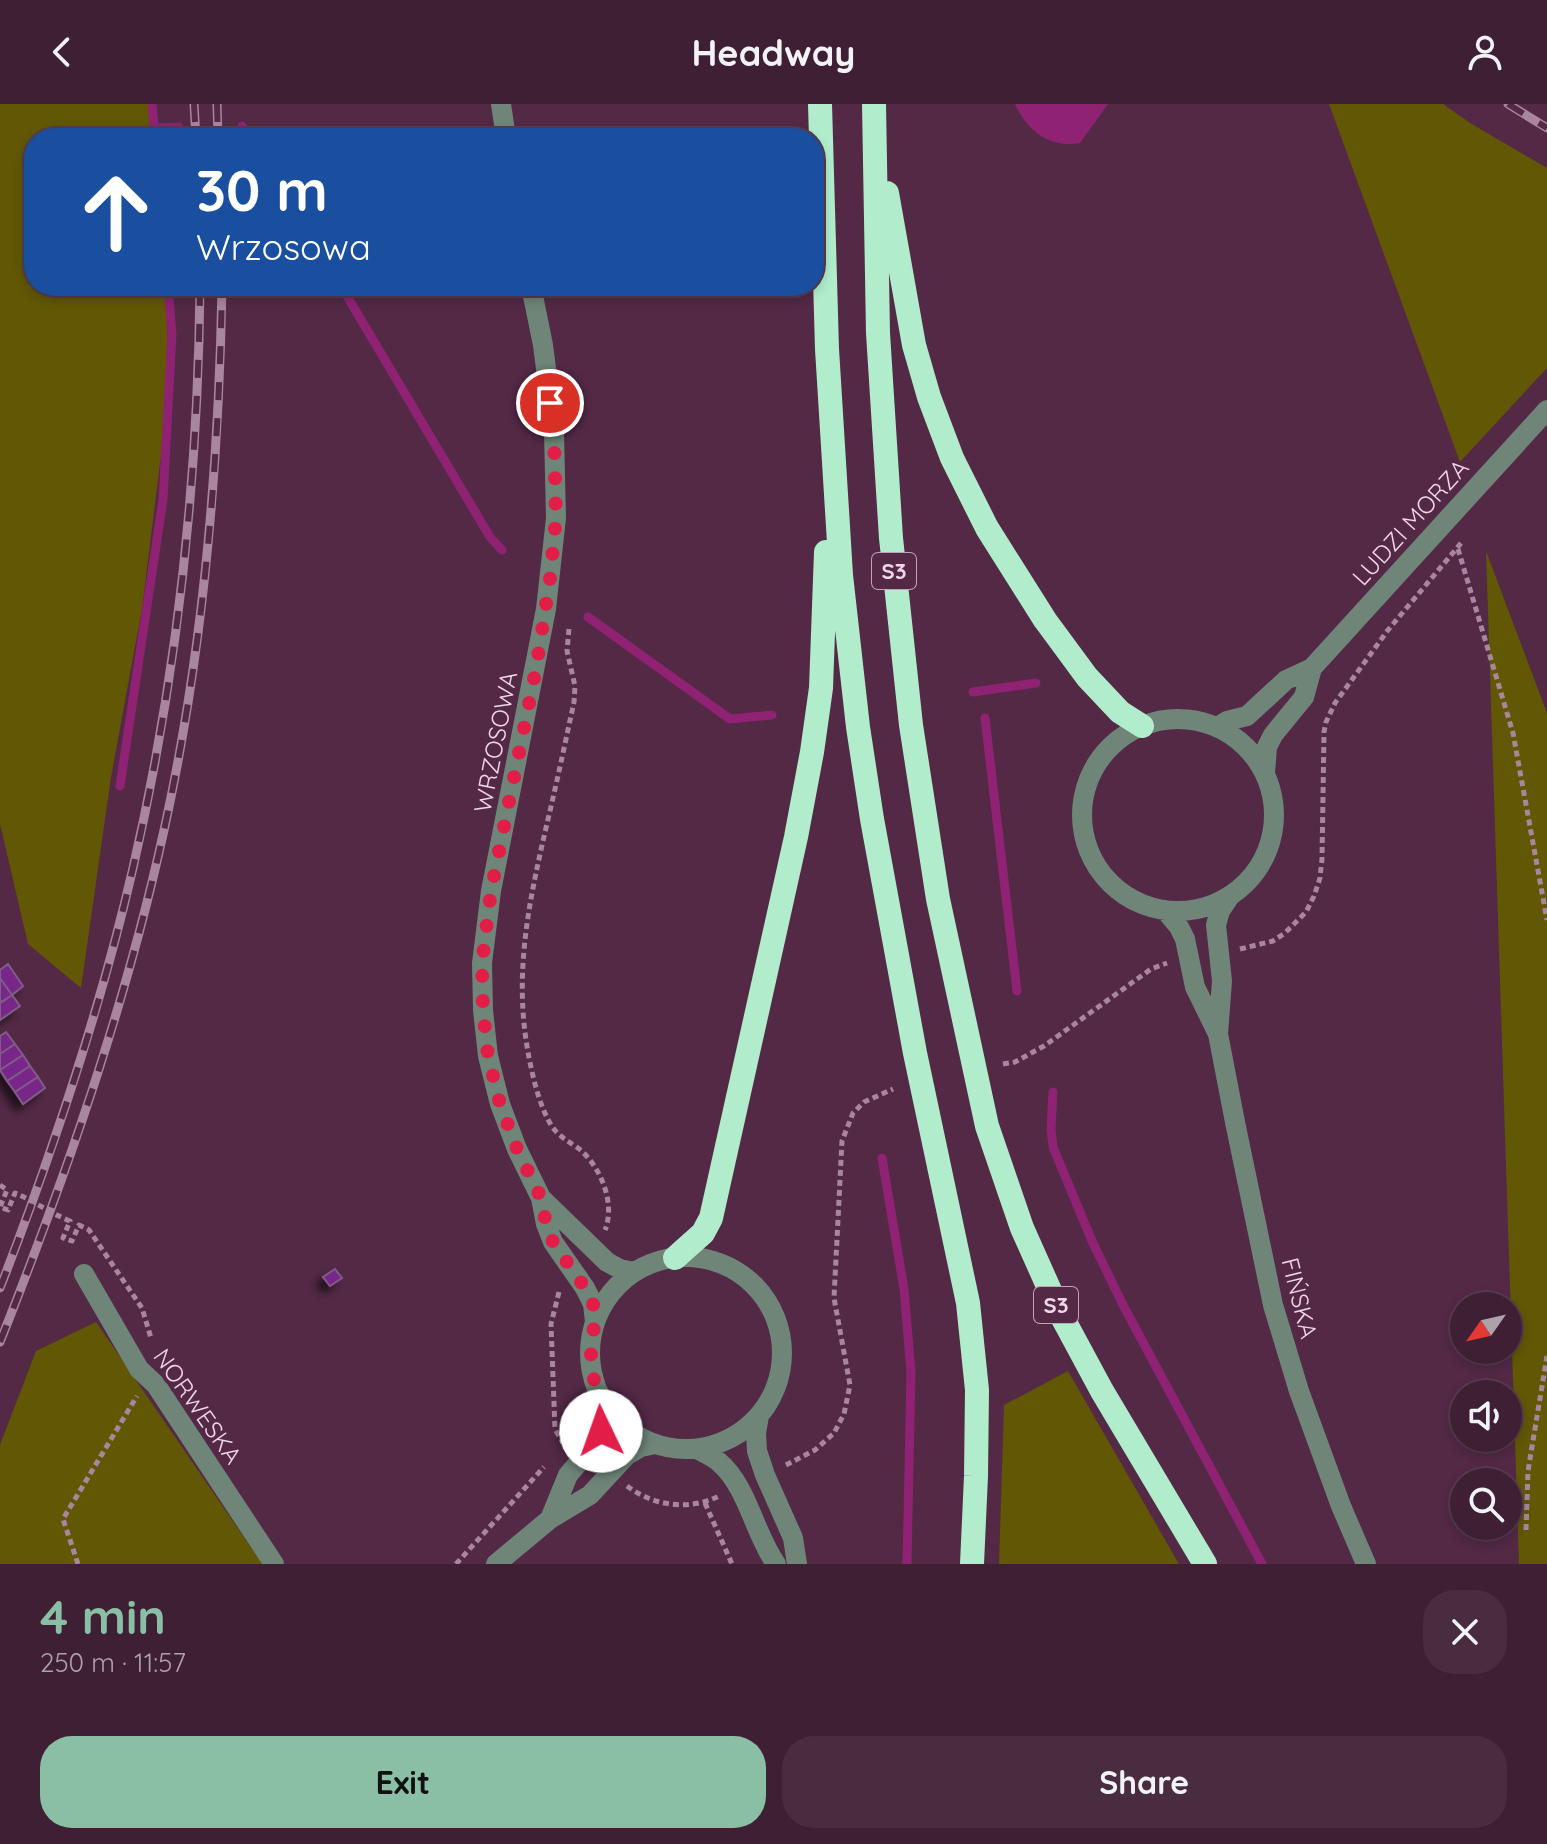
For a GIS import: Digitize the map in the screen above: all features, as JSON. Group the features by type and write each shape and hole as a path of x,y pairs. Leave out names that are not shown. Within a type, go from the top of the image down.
{"highway":[{"name":"S3","path":"820,104 821,128"},
{"name":"S3","path":"874,110 880,364 891,538 911,725 938,899 987,1126 1022,1228 1060,1313 1102,1391 1205,1564"},
{"path":"874,110 914,345 952,458 987,528 1045,620 1095,686 1120,712 1142,726"},
{"name":"S3","path":"824,244 841,575 858,727 915,1053 968,1303 977,1390 972,1564"},
{"path":"675,1258 703,1233 711,1218 810,766 821,688 831,418"}],"street":[{"path":"501,104 505,128"},
{"name":"WRZOSOWA","path":"533,296 554,432 556,518 544,624 491,891 482,963 483,1010 488,1056 500,1104 517,1149 541,1198 553,1242 585,1288 593,1304 595,1322"},
{"name":"LUDZI MORZA","path":"1217,727 1247,716 1286,680 1312,668 1547,410"},
{"name":"LUDZI MORZA","path":"1265,773 1267,747 1304,697 1312,668"},
{"path":"1167,719 1184,719 1217,727 1245,745 1265,773 1274,811 1273,831 1267,850 1245,884 1215,904 1182,910 1146,905 1113,885 1100,871 1091,854 1082,817 1087,788 1098,762 1110,747 1142,726 1167,719"},
{"name":"FIŃSKA","path":"1218,1034 1222,981 1216,925 1220,911 1230,896"},
{"name":"FIŃSKA","path":"1165,910 1185,939 1195,987 1218,1034 1273,1305 1299,1391 1366,1564"},
{"name":"WRZOSOWA","path":"541,1198 607,1262 634,1272"},
{"path":"675,1258 696,1258 737,1272 767,1302 777,1321 781,1342 777,1385 759,1416 737,1434 718,1444 697,1449 675,1449 635,1435 605,1405 595,1385 591,1364 595,1322 618,1286 634,1272 675,1258"},
{"name":"NORWESKA","path":"84,1274 139,1369 156,1385 274,1564"},
{"path":"550,1519 568,1475 601,1431 605,1405"},
{"path":"759,1416 757,1451 793,1538 797,1564"},
{"path":"496,1564 550,1519 590,1495 627,1455 655,1444"},
{"path":"697,1449 718,1461 739,1486 766,1549 776,1564"}],"path":[{"path":"1458,548 1513,733 1547,920"},
{"path":"1219,953 1273,941 1306,912 1320,878 1326,722 1335,703 1388,630 1451,557"},
{"path":"570,628 567,651 575,686 574,702 530,900 522,984 531,1067 542,1104 552,1126 591,1160 604,1186 608,1222 593,1248"},
{"path":"1003,1064 1015,1062 1044,1046 1151,969 1189,959"},
{"path":"765,1475 815,1450 834,1433 844,1414 850,1385 834,1298 842,1141 853,1113 864,1102 893,1089"},
{"path":"0,1185 7,1190 0,1207"},
{"path":"573,1273 559,1292 551,1324 555,1429 564,1446 570,1445 586,1454"},
{"path":"1526,1530 1528,1471 1547,1356"},
{"path":"78,1564 63,1519 148,1378"},
{"path":"456,1564 553,1457"},
{"path":"609,1473 649,1500 669,1504 705,1503 739,1486"},
{"path":"705,1503 732,1564"}],"shaded area":[{"path":"0,104 155,104 158,128 24,128 24,296 166,296 170,383 142,609 111,777 81,988 28,944 0,824"},
{"path":"1015,104 1108,104 1080,143 1069,144 1040,136 1026,122"},
{"path":"1329,104 1443,104 1547,168 1547,368 1460,462"},
{"path":"1486,551 1547,713 1547,1564 1519,1564 1522,1468 1516,1468 1515,1452 1522,1452 1522,1380 1513,1380 1512,1364 1522,1364 1522,1292 1510,1292"},
{"path":"96,1322 262,1564 0,1564 0,1445 36,1351"},
{"path":"1068,1371 1179,1564 999,1564 1004,1405"}],"building":[{"path":"8,964 23,986 12,995 0,978 0,970"},
{"path":"0,978 12,995 2,1002 0,1000"},
{"path":"12,995 20,1006 0,1020 0,1003"},
{"path":"6,1032 15,1044 0,1054 0,1036"},
{"path":"15,1044 23,1055 0,1070 0,1054"},
{"path":"23,1055 30,1066 7,1081 0,1070"},
{"path":"30,1066 38,1077 15,1092 7,1081"},
{"path":"38,1077 45,1088 23,1104 15,1092"},
{"path":"335,1269 342,1278 330,1286 323,1277"}],"waterway":[{"path":"152,104 154,128"},
{"path":"154,128 179,127"},
{"path":"120,786 163,499 172,334 169,296"},
{"path":"347,296 490,537 502,550"},
{"path":"588,617 730,719 772,715"},
{"path":"973,692 1036,683"},
{"path":"985,718 1017,991"},
{"path":"1053,1092 1053,1147 1092,1241 1262,1564"},
{"path":"882,1158 904,1289 911,1372 907,1564"}],"railway":[{"path":"194,104 195,128"},
{"path":"217,104 218,128"},
{"path":"1508,104 1547,128"},
{"path":"0,1288 57,1133 90,1028 120,921 148,796 173,652 190,506 200,296"},
{"path":"0,1342 75,1143 97,1075 137,940 170,802 192,674 208,545 218,416 222,296"}],"route":[{"path":"550,403 554,432 556,518 550,579 536,669 491,891 482,963 483,1010 488,1056 500,1104 517,1149 541,1198 553,1242 593,1304 595,1322 591,1364 595,1385 605,1405 601,1431"}]}
